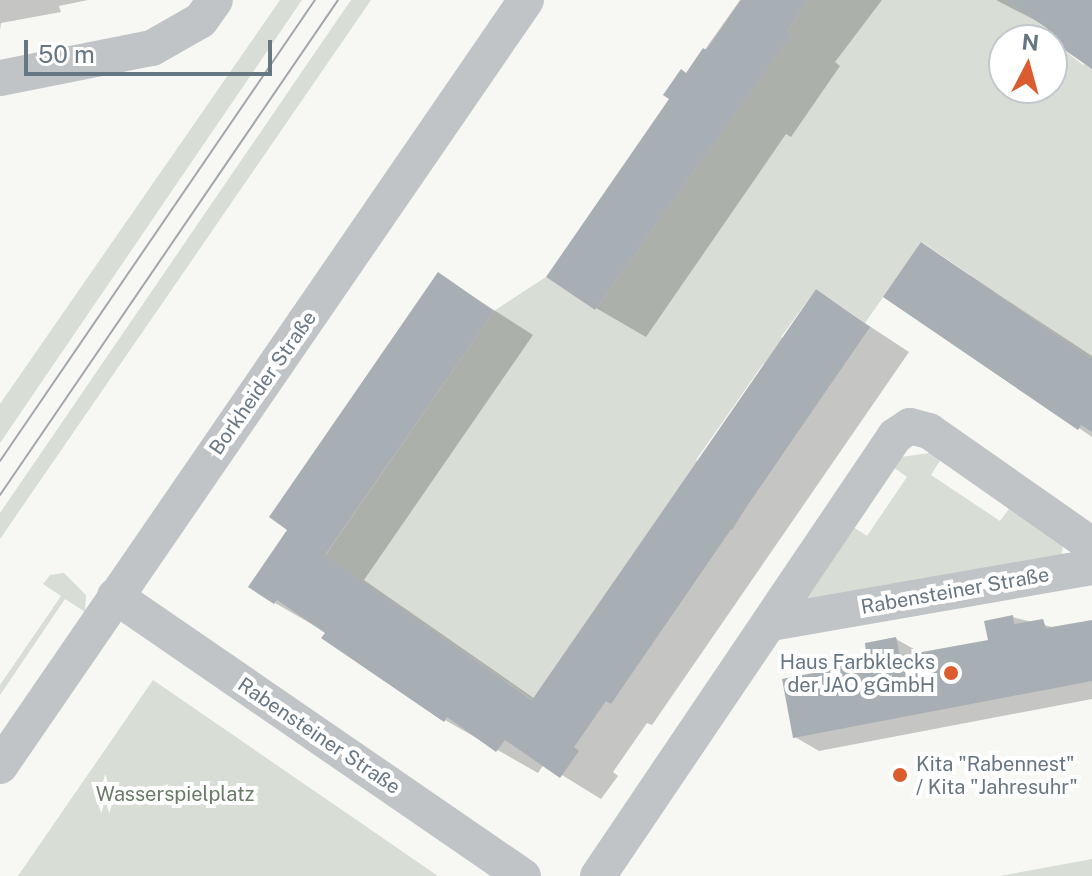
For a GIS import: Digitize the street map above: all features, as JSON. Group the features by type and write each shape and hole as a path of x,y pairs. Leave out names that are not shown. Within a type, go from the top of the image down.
{"street":[{"path":"0,78 152,48 201,20 215,0"},
{"name":"Borkheider Straße","path":"0,766 526,0"},
{"path":"598,876 895,436 910,426 929,431 1092,545"},
{"name":"Rabensteiner Straße","path":"771,623 1092,567"},
{"name":"Rabensteiner Straße","path":"115,596 523,876"}],"green space":[{"path":"280,0 302,0 0,443 0,404"},
{"path":"351,0 371,0 0,539 0,513"},
{"path":"809,0 1005,0 1041,24 988,24 988,104 1068,104 1068,53 1083,65 1092,60 1092,359 995,292 968,280 970,275 922,242 865,323 816,289 781,337 787,341 768,367 763,364 696,460 751,499 732,530 678,492 533,700 325,556 494,311 546,277 595,310 791,36 787,32"},
{"path":"929,453 941,459 931,475 1000,521 1011,506 1064,540 1061,558 806,605 801,598 850,525 867,536 907,477 890,465 901,457"},
{"path":"64,573 86,595 85,612 65,599 0,695 0,685 61,596 43,584 50,575"},
{"name":"Wasserspielplatz","path":"153,680 438,876 18,876"},
{"path":"1092,859 1092,876 1000,876"}],"building":[{"path":"741,0 809,0 787,32 792,35 595,310 546,277 669,99 663,95 681,69 686,73 703,48 706,50"},
{"path":"1005,0 1092,0 1092,69 1068,52 1068,24 1041,24"},
{"path":"921,242 1092,359 1092,432 1081,425 1078,430 883,297"},
{"path":"438,272 494,311 325,555 532,700 816,289 870,327 611,704 606,701 574,747 579,751 560,778 505,740 496,752 447,717 444,722 321,638 325,633 277,600 274,604 248,587 287,530 269,517"},
{"name":"Haus Farbklecks der JAO gGmbH","path":"1013,615 1014,624 1043,619 1046,628 1092,620 1092,681 793,738 782,679 840,668 838,658 866,653 865,643 896,637 900,656 988,640 984,621"}],"tram line":[{"path":"0,461 315,0"},
{"path":"0,495 338,0"}],"place":[{"name":"Haus Farbklecks der JAO gGmbH","path":"951,673"},
{"name":"Kita \"Rabennest\" / Kita \"Jahresuhr\"","path":"900,775"}]}
